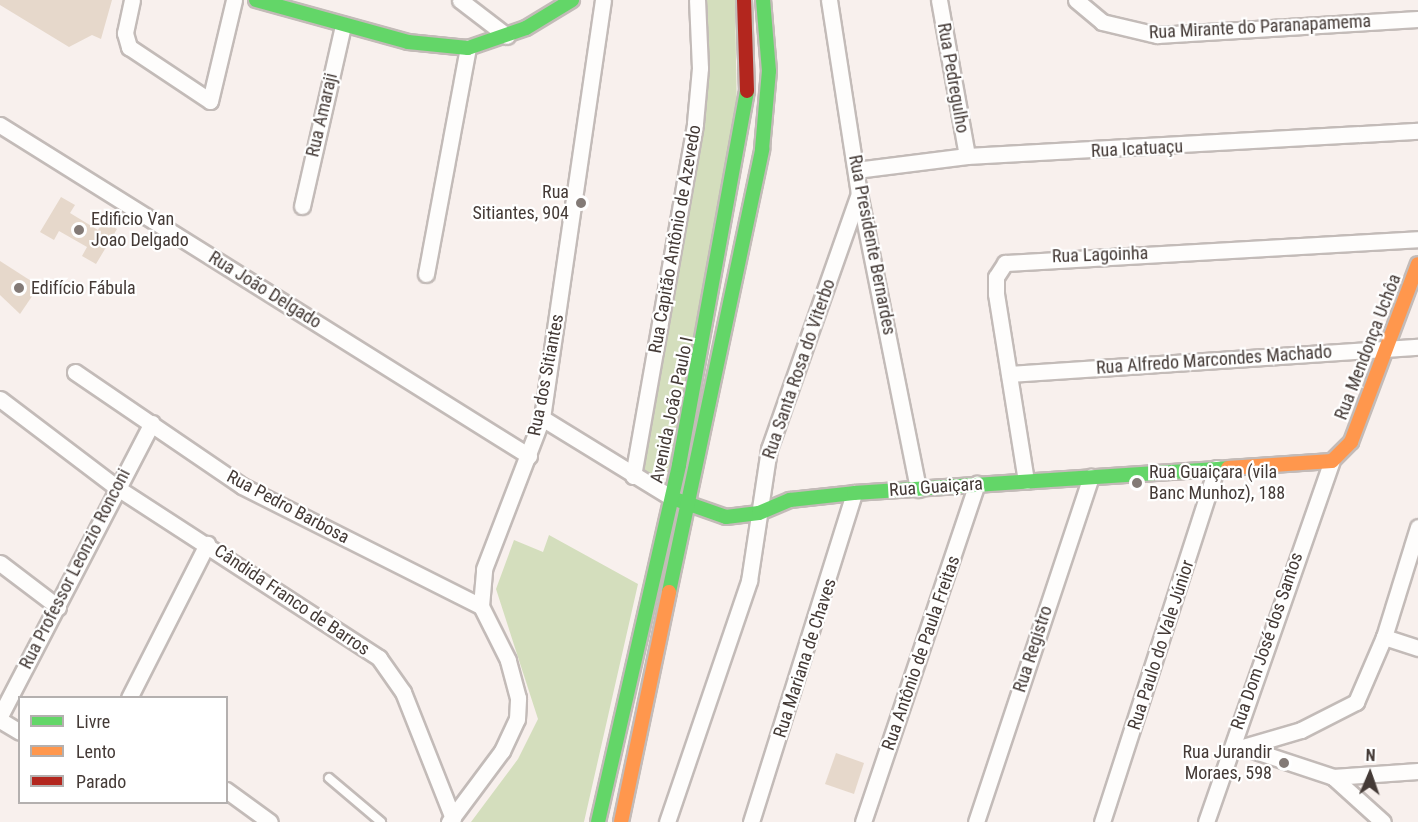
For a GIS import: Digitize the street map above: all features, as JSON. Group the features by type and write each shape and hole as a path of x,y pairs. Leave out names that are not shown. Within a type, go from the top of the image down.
{"main road":[{"path":"256,0 408,42 468,48 507,36 572,0"},
{"name":"Avenida João Paulo I","path":"598,822 672,498 747,106 744,0"},
{"name":"Avenida João Paulo I","path":"621,822 689,507 768,110 763,0"},
{"name":"Rua Mendonça Uchôa","path":"1332,461 1351,442 1418,264"},
{"name":"Rua Guaiçara","path":"672,498 689,507 726,517 759,513 790,500 855,493 1332,461"}],"street":[{"path":"132,0 125,33 129,47 209,101 234,0"},
{"path":"460,0 507,36"},
{"name":"Rua dos Sitiantes","path":"481,606 487,556 529,456 542,418 603,0"},
{"name":"Rua Capitão Antônio de Azevedo","path":"633,476 692,144 700,68 697,0"},
{"name":"Rua Presidente Bernardes","path":"829,0 859,192 918,489"},
{"name":"Rua Pedregulho","path":"939,0 967,156"},
{"name":"Rua Mirante do Paranapamema","path":"1076,0 1102,22 1157,35 1418,20"},
{"name":"Rua Amaraji","path":"302,206 343,24"},
{"path":"426,274 468,48"},
{"name":"Rua João Delgado","path":"0,125 529,456"},
{"name":"Rua Icatuaçu","path":"856,170 967,156 1418,131"},
{"name":"Rua Santa Rosa do Viterbo","path":"667,822 749,581 770,449 859,192"},
{"name":"Rua Lagoinha","path":"1026,481 995,285 1005,263 1418,239"},
{"name":"Rua Alfredo Marcondes Machado","path":"1009,374 1418,347"},
{"name":"Rua Pedro Barbosa","path":"75,372 242,486 481,606"},
{"name":"Cândida Franco de Barros","path":"0,399 116,487 207,544 379,658 403,692 451,820"},
{"name":"Rua Guaiçara","path":"542,418 672,498"},
{"name":"Rua Professor Leonzio Ronconi","path":"0,718 58,607 116,487 152,423"},
{"name":"Rua Dom José dos Santos","path":"1206,822 1237,746 1332,461"},
{"name":"Rua Paulo do Vale Júnior","path":"1102,822 1216,468"},
{"name":"Rua Registro","path":"976,822 1091,477"},
{"name":"Rua Antônio de Paula Freitas","path":"863,822 977,484"},
{"name":"Rua Mariana de Chaves","path":"751,822 855,493"},
{"path":"1237,746 1301,730 1356,702 1384,637 1418,527"},
{"path":"130,696 207,544"},
{"path":"0,563 58,607"},
{"path":"451,820 502,751 517,719 518,698 508,660 481,606"},
{"path":"1384,637 1418,648"},
{"path":"0,718 18,731"},
{"path":"1237,746 1333,777 1418,771"},
{"path":"1333,777 1383,822"},
{"path":"228,791 270,822"}],"lane":[{"path":"329,778 381,822"}],"green space":[{"path":"703,0 735,0 737,119 671,471 650,478 642,471 643,458 702,125"},
{"path":"549,535 638,584 584,822 471,822 518,759 538,719 496,589 514,540 543,552"}],"building":[{"path":"0,0 112,0 101,39 92,35 69,47 0,5"},
{"name":"Edificio Van Joao Delgado","path":"61,197 75,205 70,213 98,230 103,221 117,229 96,264 82,256 87,247 59,231 54,240 40,232"},
{"name":"Edifício Fábula","path":"0,261 39,286 20,314 0,295"},
{"path":"836,753 864,763 854,794 825,784"}],"traffic: fast":[{"path":"256,0 408,42 468,48 526,28 572,0"},
{"path":"669,592 762,149 769,71 763,0"},
{"path":"598,822 679,465 747,91"},
{"path":"672,498 726,517 759,513 790,500 854,493 1228,468"}],"traffic: slow":[{"path":"1228,468 1332,461 1351,442 1418,264"},
{"path":"621,822 669,592"}],"traffic: jam":[{"path":"744,0 747,91"}],"place":[{"name":"Rua Sitiantes, 904","path":"581,203"},
{"name":"Edificio Van Joao Delgado","path":"79,230"},
{"name":"Edifício Fábula","path":"19,288"},
{"name":"Rua Guaiçara (vila Banc Munhoz), 188","path":"1137,483"},
{"name":"Rua Jurandir Moraes, 598","path":"1284,763"}]}
